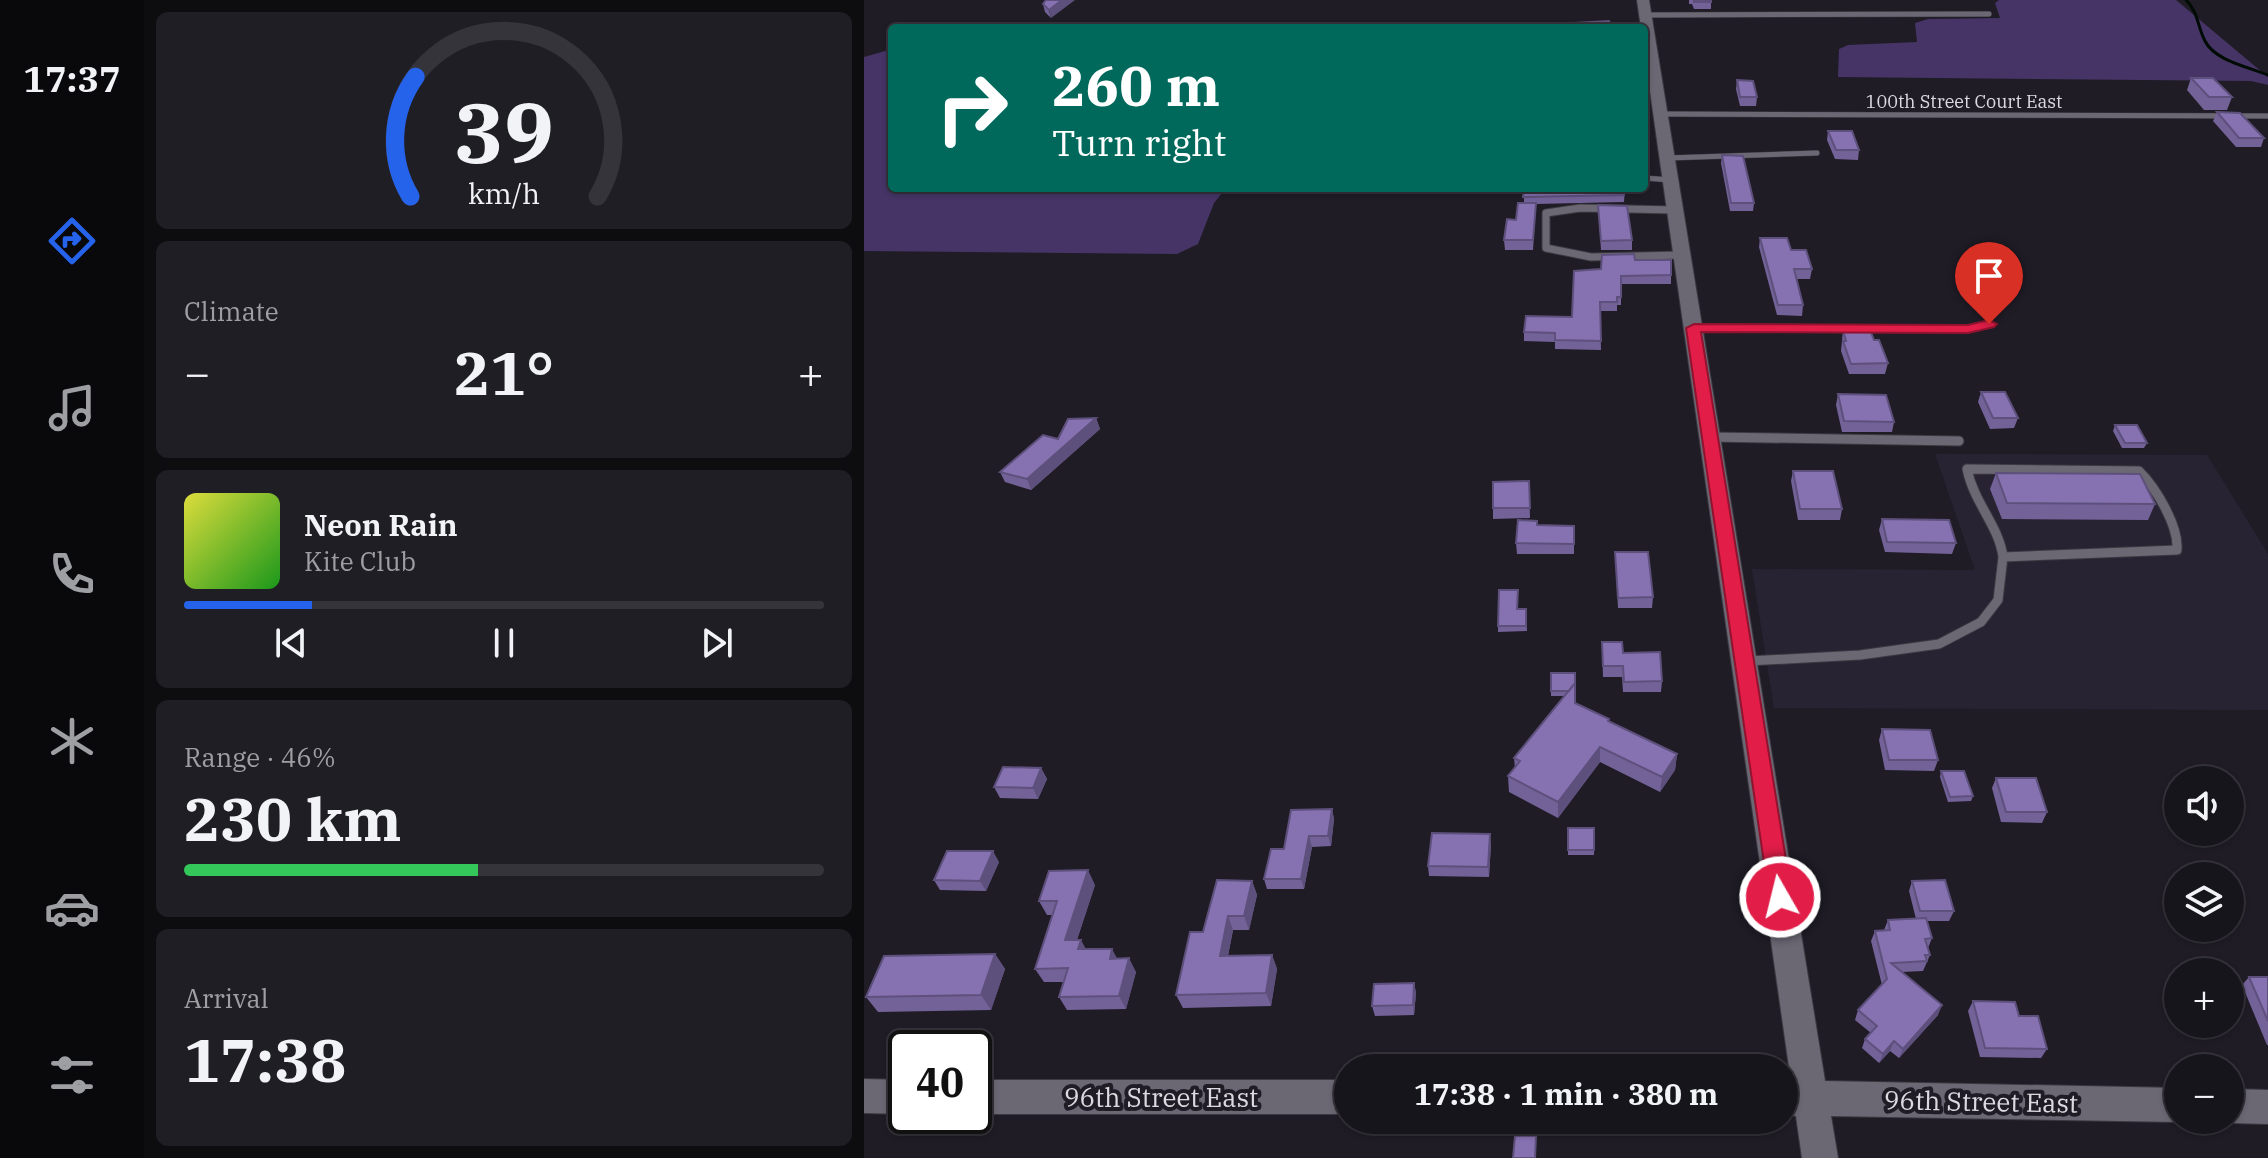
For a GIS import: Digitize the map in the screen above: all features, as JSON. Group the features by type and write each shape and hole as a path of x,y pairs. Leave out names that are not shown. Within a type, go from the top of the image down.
{"street":[{"path":"1648,47 1661,114 1744,661 1793,1054"},
{"path":"864,1096 888,1097"},
{"name":"96th Street East","path":"992,1097 1334,1097"},
{"path":"1798,1098 1820,1158"},
{"name":"96th Street East","path":"1798,1098 2164,1105"},
{"path":"2244,1106 2268,1107"}],"lane":[{"path":"1644,7 1989,14"},
{"name":"100th Street Court East","path":"1661,114 2268,116"},
{"path":"1648,177 1669,169 1817,153"},
{"path":"1675,210 1580,208 1546,213 1546,248 1554,253 1579,256 1682,255"},
{"path":"1694,328 1968,329 1989,324"},
{"path":"1710,437 1959,441"},
{"path":"1744,661 1860,655 1939,644 1981,622 1998,600 2003,557 2001,543 1972,492 1967,469 2139,471 2148,480 2178,537 2177,550 2156,553 2003,557"}],"shaded area":[{"path":"1999,0 2176,0 2268,77 2268,85 2251,81 1838,77 1839,49 1848,45 1917,42 1915,23 1928,19 2000,18 1995,3"},
{"path":"888,50 888,192 1223,192 1214,203 1198,244 1177,254 864,251 864,57"},
{"path":"1935,454 2207,455 2268,554 2268,710 1774,708 1752,569 1975,570"}],"building":[{"path":"1046,0 1062,0 1049,10 1043,4"},
{"path":"1609,21 1610,24 1575,24"},
{"path":"2191,78 2213,78 2232,97 2209,97"},
{"path":"1737,80 1753,81 1757,97 1740,97"},
{"path":"2217,112 2240,113 2264,138 2239,138"},
{"path":"1828,131 1852,131 1859,150 1836,150"},
{"path":"1722,155 1743,156 1754,203 1731,203"},
{"path":"1524,192 1624,192 1624,195 1523,197"},
{"path":"1518,203 1536,203 1533,240 1504,240 1507,219 1516,220"},
{"path":"1598,205 1627,206 1632,240 1601,241"},
{"path":"1760,238 1787,238 1791,250 1806,250 1812,269 1794,269 1803,305 1778,305"},
{"path":"1634,254 1635,260 1671,260 1671,275 1621,276 1621,297 1617,297 1617,302 1600,302 1601,341 1555,340 1555,333 1524,332 1526,316 1572,317 1574,271 1601,269 1602,255"},
{"path":"1843,330 1870,330 1874,340 1879,340 1888,363 1851,364 1843,341 1846,341"},
{"path":"1981,392 2005,392 2018,418 1993,418"},
{"path":"1838,394 1886,395 1894,422 1844,421"},
{"path":"1096,418 1027,479 1000,472 1043,435 1058,439 1068,419"},
{"path":"2115,425 2137,425 2147,443 2125,443"},
{"path":"1793,471 1833,471 1842,509 1800,509"},
{"path":"1996,473 2140,474 2155,504 2007,503"},
{"path":"1529,481 1530,508 1493,508 1493,482"},
{"path":"1882,519 1949,520 1956,543 1887,542"},
{"path":"1518,520 1537,521 1537,525 1574,526 1574,544 1516,543"},
{"path":"1615,552 1648,552 1653,597 1618,598"},
{"path":"1499,590 1518,590 1517,609 1526,609 1526,626 1498,626"},
{"path":"1602,642 1622,642 1623,653 1660,652 1662,681 1624,682 1623,666 1603,666"},
{"path":"1551,673 1575,673 1575,683 1569,691 1551,691"},
{"path":"1575,683 1575,703 1677,754 1662,777 1600,747 1558,802 1508,776 1520,761 1514,758"},
{"path":"1882,729 1930,730 1938,760 1889,760"},
{"path":"1003,767 1041,768 1033,788 994,787"},
{"path":"1941,771 1964,771 1973,796 1950,797"},
{"path":"1996,778 2036,778 2047,812 2006,812"},
{"path":"1332,809 1328,836 1309,836 1301,879 1264,879 1271,849 1284,849 1291,810"},
{"path":"1568,828 1594,828 1594,850 1568,850"},
{"path":"1432,833 1490,834 1488,867 1428,866"},
{"path":"947,851 993,851 980,881 934,880"},
{"path":"1088,870 1065,940 1081,940 1078,949 1112,949 1110,959 1129,958 1119,996 1059,997 1068,968 1035,969 1057,901 1039,901 1049,871"},
{"path":"1217,880 1252,881 1244,916 1228,916 1220,956 1272,955 1266,993 1176,995 1190,932 1203,932"},
{"path":"1945,880 1954,911 1920,911 1912,881"},
{"path":"1926,918 1932,938 1925,939 1930,955 1925,955 1927,961 1891,963 1942,1005 1903,1049 1894,1041 1883,1054 1865,1039 1877,1026 1858,1010 1887,979 1875,931 1890,930 1888,920"},
{"path":"995,954 981,995 866,997 884,956"},
{"path":"2249,977 2268,977 2268,1021"},
{"path":"1414,983 1413,1005 1372,1006 1374,984"},
{"path":"1973,1001 2015,1002 2019,1016 2038,1016 2047,1049 1985,1048"},
{"path":"1515,1136 1536,1136 1535,1158 1513,1158"}],"waterway":[{"path":"2186,0 2205,41 2216,54 2268,75"}],"route":[{"path":"1780,897 1694,328 1977,329 1989,324"}]}
